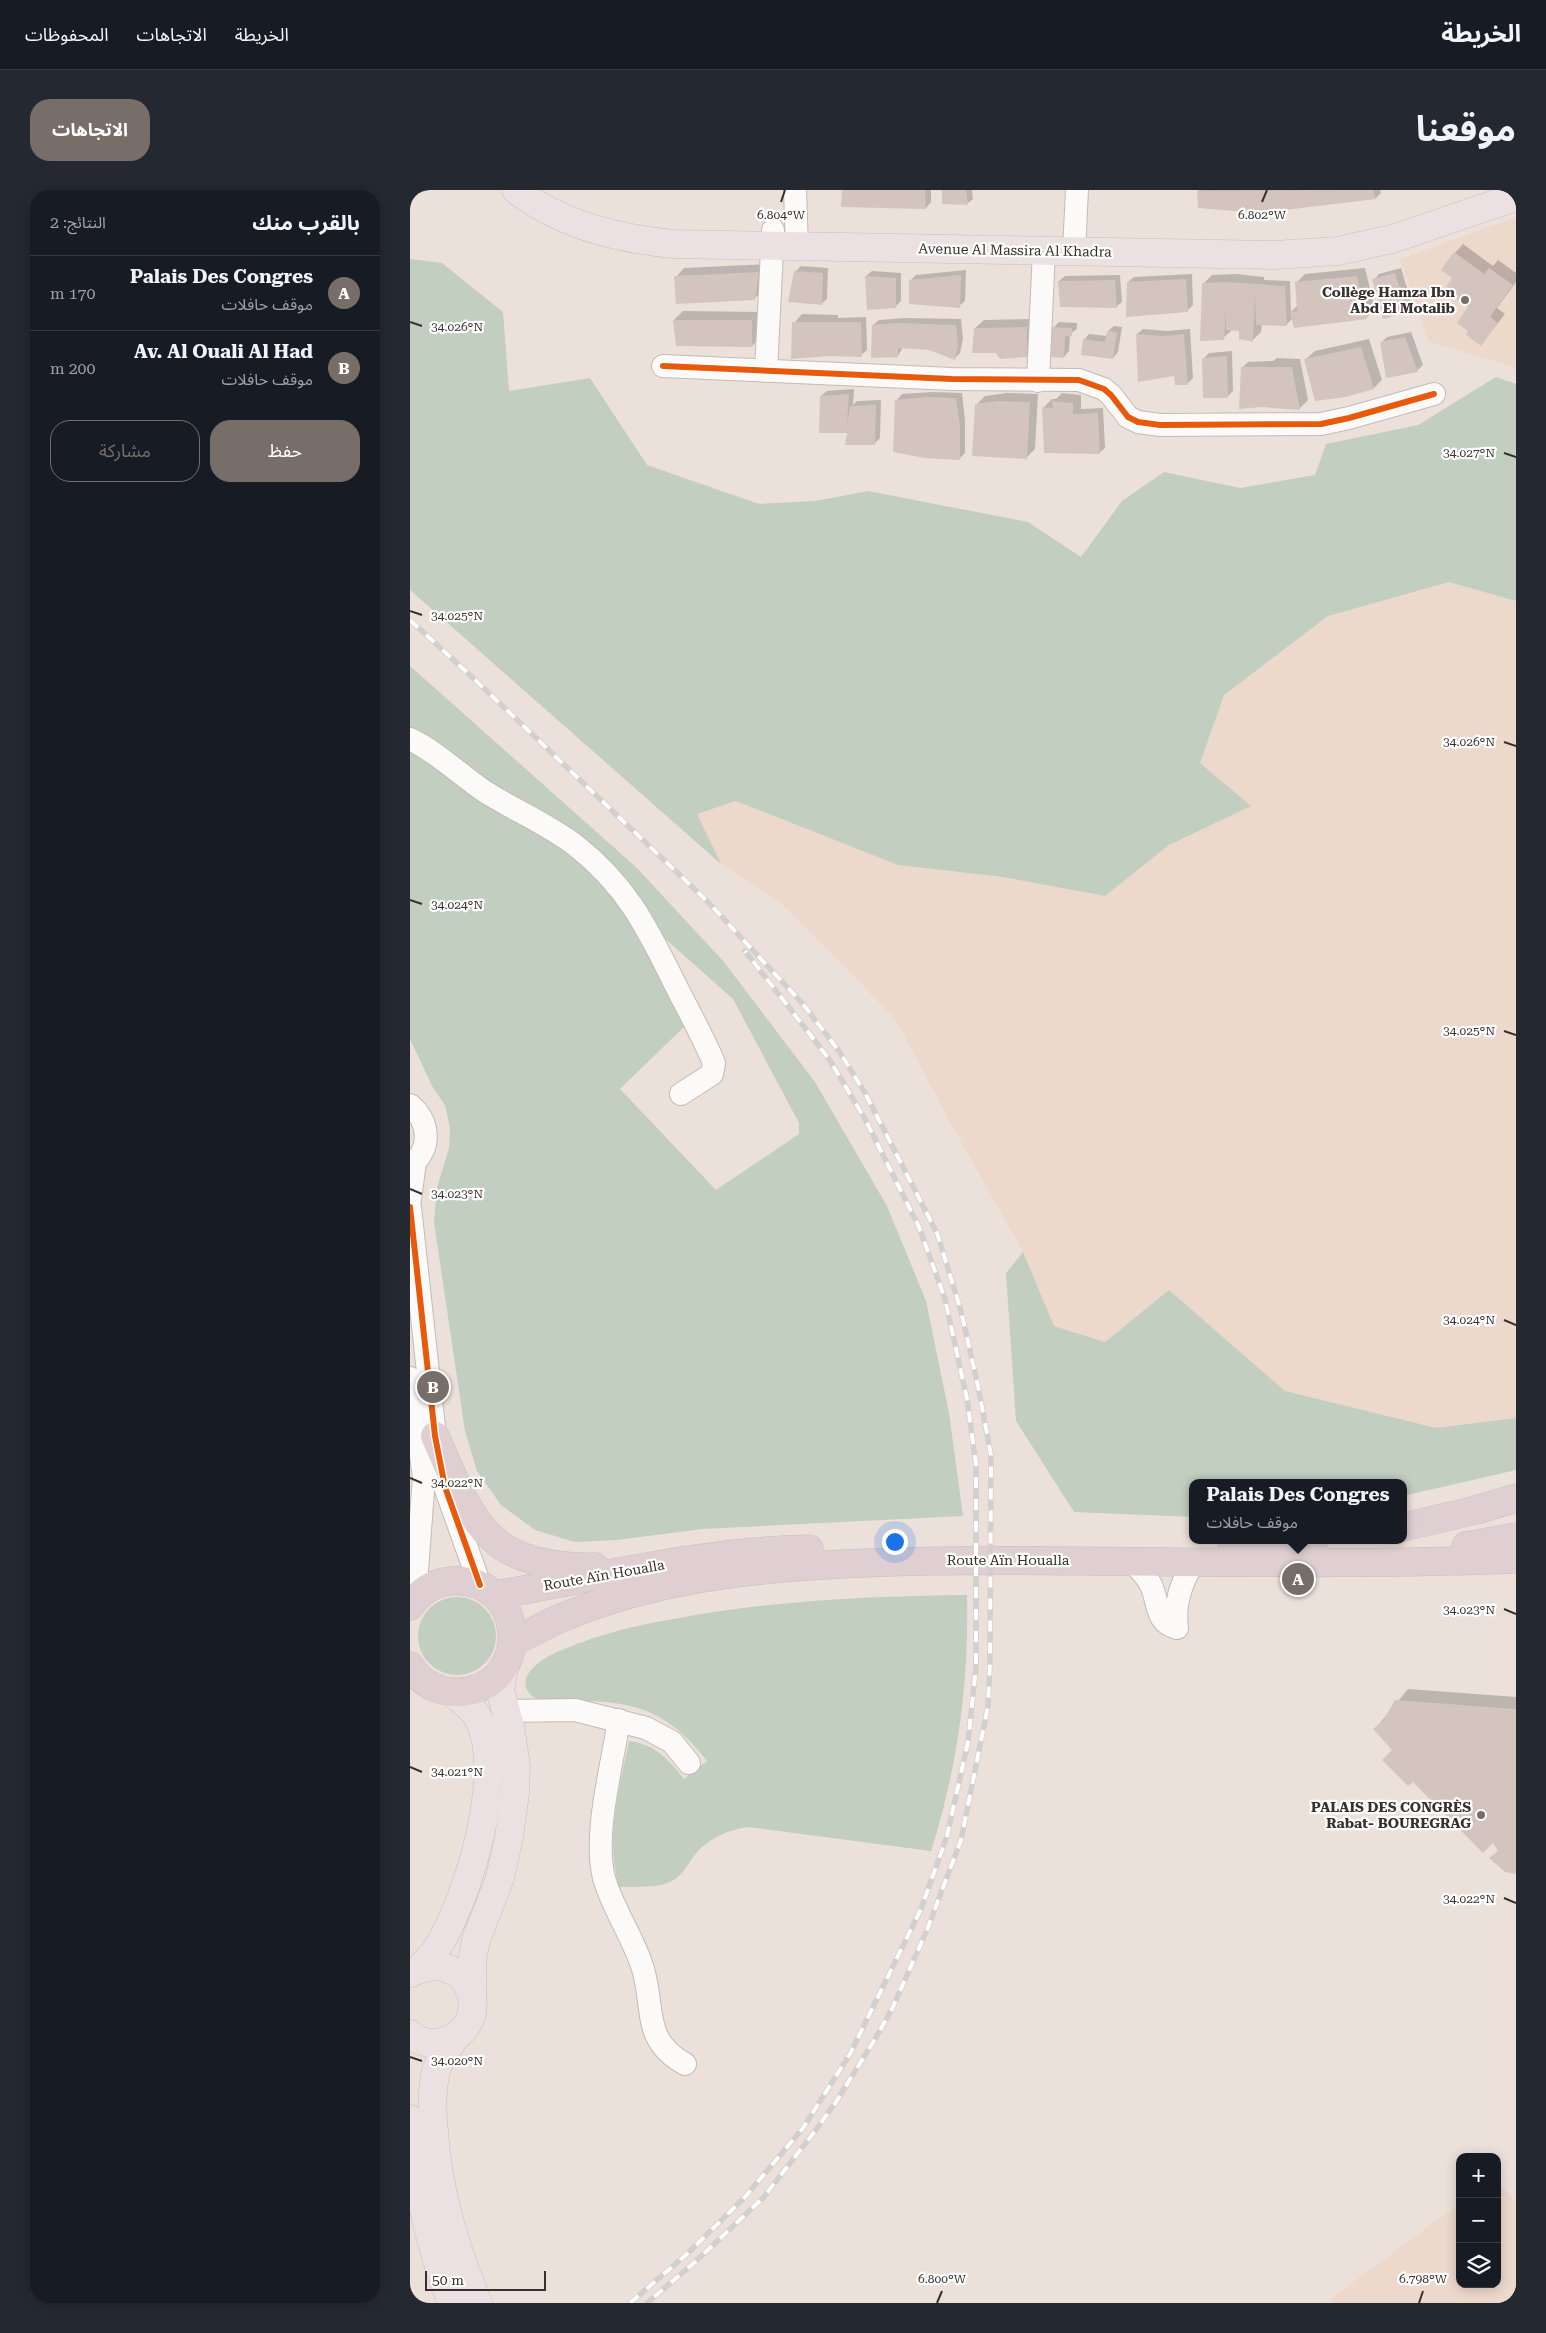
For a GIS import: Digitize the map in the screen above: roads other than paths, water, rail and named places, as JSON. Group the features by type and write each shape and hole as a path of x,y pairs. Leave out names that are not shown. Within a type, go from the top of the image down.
{"highway":[{"path":"435,1436 473,1518 489,1537 509,1552 534,1560 575,1567 649,1567"},
{"path":"1407,1526 1467,1513 1516,1498"},
{"path":"1240,1544 1317,1551 1383,1551 1470,1545 1516,1537"},
{"name":"Route Aïn Houalla","path":"487,1590 649,1567 708,1556 771,1550 1240,1544"},
{"name":"Route Aïn Houalla","path":"513,1642 560,1618 594,1605 643,1590 702,1577 738,1572 928,1560 1194,1562 1516,1559"},
{"path":"1458,1561 1516,1570"},
{"path":"412,1602 429,1587 445,1581 463,1580 487,1590 506,1608 512,1625 513,1642 504,1668 482,1687 467,1692 452,1692 437,1689 415,1677"}],"main road":[{"name":"Avenue Al Massira Al Khadra","path":"516,190 535,203 569,220 630,238 674,244 785,238 1075,244 1274,255 1338,251 1392,240 1516,197"},
{"name":"Avenue Al Massira Al Khadra","path":"543,190 582,209 639,224 785,238 1044,250 1075,244 1310,240 1378,228 1492,190"},
{"path":"478,2303 464,2270 448,2220 435,2152 433,2090 442,2055 469,2021 473,2008 472,1961 476,1940 500,1878 510,1837 516,1766 506,1711 500,1690 504,1668"},
{"path":"416,1970 436,1950 452,1918 470,1872 482,1824 488,1777 486,1742 476,1715 452,1692"},
{"path":"416,1970 434,1965 446,1967 458,1973 467,1983 472,1995"},
{"path":"410,2034 424,2042 438,2043 451,2040 457,2035"},
{"path":"410,2120 418,2180 427,2222 452,2303"}],"street":[{"path":"766,371 785,238 795,190"},
{"path":"1075,244 1077,190"},
{"path":"1038,381 1044,250"},
{"path":"663,366 1038,381 1079,380 1093,383 1111,395 1128,417 1138,422 1160,425 1321,424 1434,394"},
{"path":"410,739 432,752 486,791 575,845 605,872 626,895 646,926 714,1063 712,1074 681,1094"},
{"path":"410,1104 420,1114 425,1126 426,1139 423,1152 412,1164 410,1199"},
{"path":"410,1207 435,1436 445,1487 487,1590"},
{"path":"410,1378 424,1477 412,1602"},
{"path":"1130,1561 1142,1572 1151,1585 1162,1620 1168,1626 1177,1628 1178,1600 1183,1584 1194,1562"},
{"path":"506,1711 566,1710 619,1720 646,1728 664,1736 672,1742 689,1763"},
{"path":"619,1720 601,1832 601,1864 610,1895 644,1971 652,2028 656,2037 669,2054 686,2064"}],"railway":[{"path":"410,620 707,901 802,1003 839,1051 865,1093 937,1233 961,1311 991,1455 988,1706 961,1840 927,1930 892,2009 836,2102 815,2131 763,2198 695,2262 647,2303"},
{"path":"630,2303 687,2254 745,2197 803,2128 850,2054 921,1909 947,1836 968,1742 976,1667 976,1464 967,1399 945,1299 919,1227 865,1119 829,1059 745,951"}],"place":[{"name":"Collège Hamza Ibn Abd El Motalib","path":"1465,300"},
{"name":"Av. Al Ouali Al Had","path":"433,1387"},
{"name":"Palais Des Congres","path":"1298,1579"},
{"name":"PALAIS DES CONGRÈS Rabat- BOUREGRAG","path":"1481,1815"}]}
